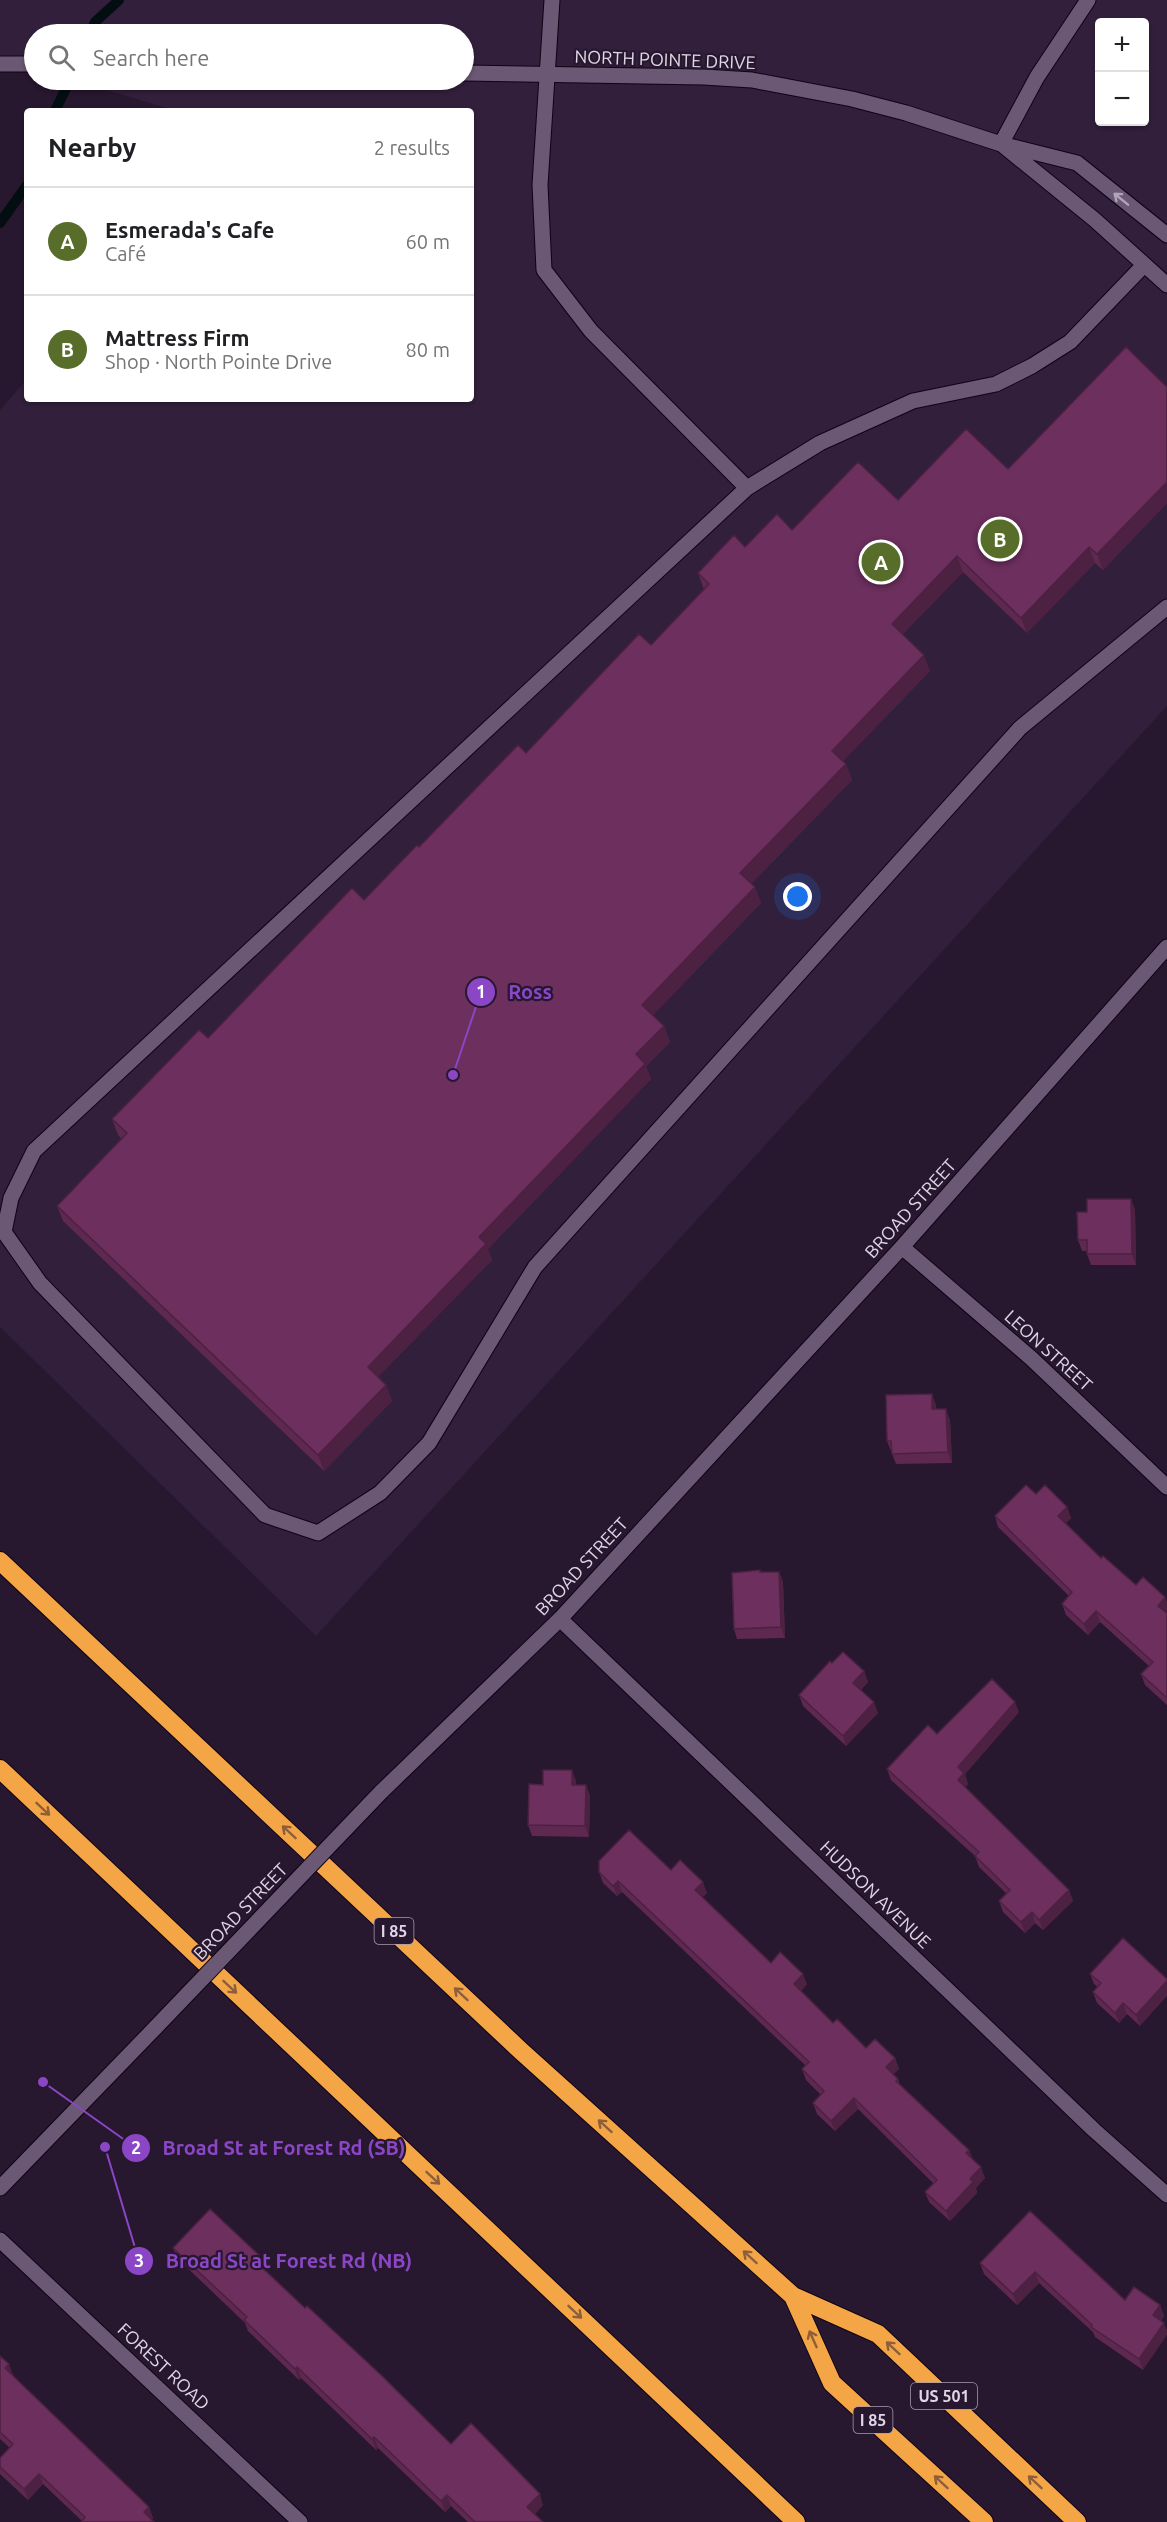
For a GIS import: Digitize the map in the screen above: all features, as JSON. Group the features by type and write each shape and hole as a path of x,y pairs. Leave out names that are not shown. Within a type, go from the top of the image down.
{"highway":[{"name":"I 85","path":"0,1561 521,2051 793,2296 832,2383 984,2522"},
{"path":"0,1769 796,2522"},
{"name":"US 501","path":"793,2296 878,2334 1077,2522"}],"main road":[{"path":"552,0 540,184 543,270 591,331 747,488"},
{"path":"1001,144 1037,77 1088,0"},
{"path":"4,64 24,64"},
{"name":"NORTH POINTE DRIVE","path":"474,73 752,80 852,99 906,113 1001,144 1077,163 1167,235"},
{"name":"NORTH POINTE DRIVE","path":"1001,144 1095,220 1167,285"},
{"path":"1144,265 1071,342 1032,366 996,384 913,401 820,443 747,488 34,1151 11,1198 4,1232 40,1283 265,1515 318,1533 380,1493 429,1443 535,1267 1020,728 1167,607"},
{"name":"BROAD STREET","path":"0,2188 381,1792 560,1619 902,1247 1167,947"},
{"name":"LEON STREET","path":"902,1247 1032,1359 1167,1486"},
{"name":"HUDSON AVENUE","path":"560,1619 1094,2130 1167,2195"},
{"name":"FOREST ROAD","path":"0,2240 300,2522"}],"shaded area":[{"path":"0,0 1167,0 1167,706 316,1636 0,1327 0,410 24,382 24,402 474,402 474,108 166,108 107,90 474,90 474,24 24,24 24,64 0,57"}],"building":[{"path":"1126,347 1167,387 1167,482 1097,554 1089,547 1021,618 957,556 892,624 924,655 832,751 846,764 740,873 755,887 642,1005 664,1026 636,1054 645,1064 479,1237 486,1244 368,1367 386,1385 318,1455 57,1206 127,1133 112,1119 199,1030 208,1038 352,888 364,900 518,745 526,753 639,634 651,645 709,584 698,573 734,535 745,547 777,514 792,530 858,462 898,500 966,429 1008,469"},
{"path":"1087,1199 1131,1199 1132,1254 1087,1254 1087,1240 1078,1240 1077,1212 1087,1212"},
{"path":"932,1394 932,1409 946,1409 948,1452 892,1454 891,1441 887,1441 886,1395"},
{"path":"1026,1485 1036,1494 1045,1485 1067,1507 1058,1516 1101,1558 1103,1556 1136,1585 1143,1577 1165,1597 1158,1606 1167,1613 1167,1698 1141,1674 1153,1662 1096,1611 1084,1624 1062,1604 1072,1592 995,1516"},
{"path":"760,1570 760,1572 779,1572 781,1627 734,1629 732,1573"},
{"path":"843,1652 864,1671 853,1683 874,1702 843,1736 799,1695 830,1661 832,1663"},
{"path":"992,1679 1015,1702 958,1767 964,1773 958,1780 1069,1890 1039,1920 1032,1912 1021,1922 999,1901 1010,1890 975,1856 979,1852 887,1769 928,1725 937,1734"},
{"path":"543,1770 572,1770 572,1785 586,1785 585,1826 528,1825 529,1784 543,1785"},
{"path":"629,1830 671,1870 680,1860 703,1882 695,1890 771,1963 780,1952 803,1974 794,1984 833,2023 837,2019 866,2048 875,2039 895,2058 886,2067 898,2079 896,2081 969,2150 966,2153 981,2167 970,2179 973,2182 946,2211 925,2192 937,2180 854,2098 831,2121 813,2103 824,2091 802,2069 809,2062 618,1881 613,1886 599,1872 599,1861"},
{"path":"1123,1938 1167,1979 1136,2015 1123,2003 1115,2013 1093,1992 1101,1983 1090,1974"},
{"path":"210,2209 259,2255 254,2260 380,2374 451,2444 471,2423 540,2494 527,2507 543,2522 475,2522 447,2495 441,2501 297,2367 295,2369 244,2320 247,2317 173,2248"},
{"path":"1030,2211 1125,2300 1134,2287 1160,2305 1153,2315 1164,2323 1139,2359 1091,2327 1092,2325 1035,2272 1013,2294 980,2263"},
{"path":"0,2356 9,2364 5,2368 149,2507 144,2512 154,2522 81,2522 85,2517 39,2474 24,2489 0,2467 0,2458 13,2444 0,2432"}],"waterway":[{"path":"94,24 119,0"},
{"path":"56,108 65,90"},
{"path":"0,223 24,189"}],"place":[{"name":"Mattress Firm","path":"1000,539"},
{"name":"Esmerada's Cafe","path":"881,562"},
{"name":"Ross","path":"453,1075"},
{"name":"Broad St at Forest Rd (SB)","path":"43,2082"},
{"name":"Broad St at Forest Rd (NB)","path":"105,2147"}]}
